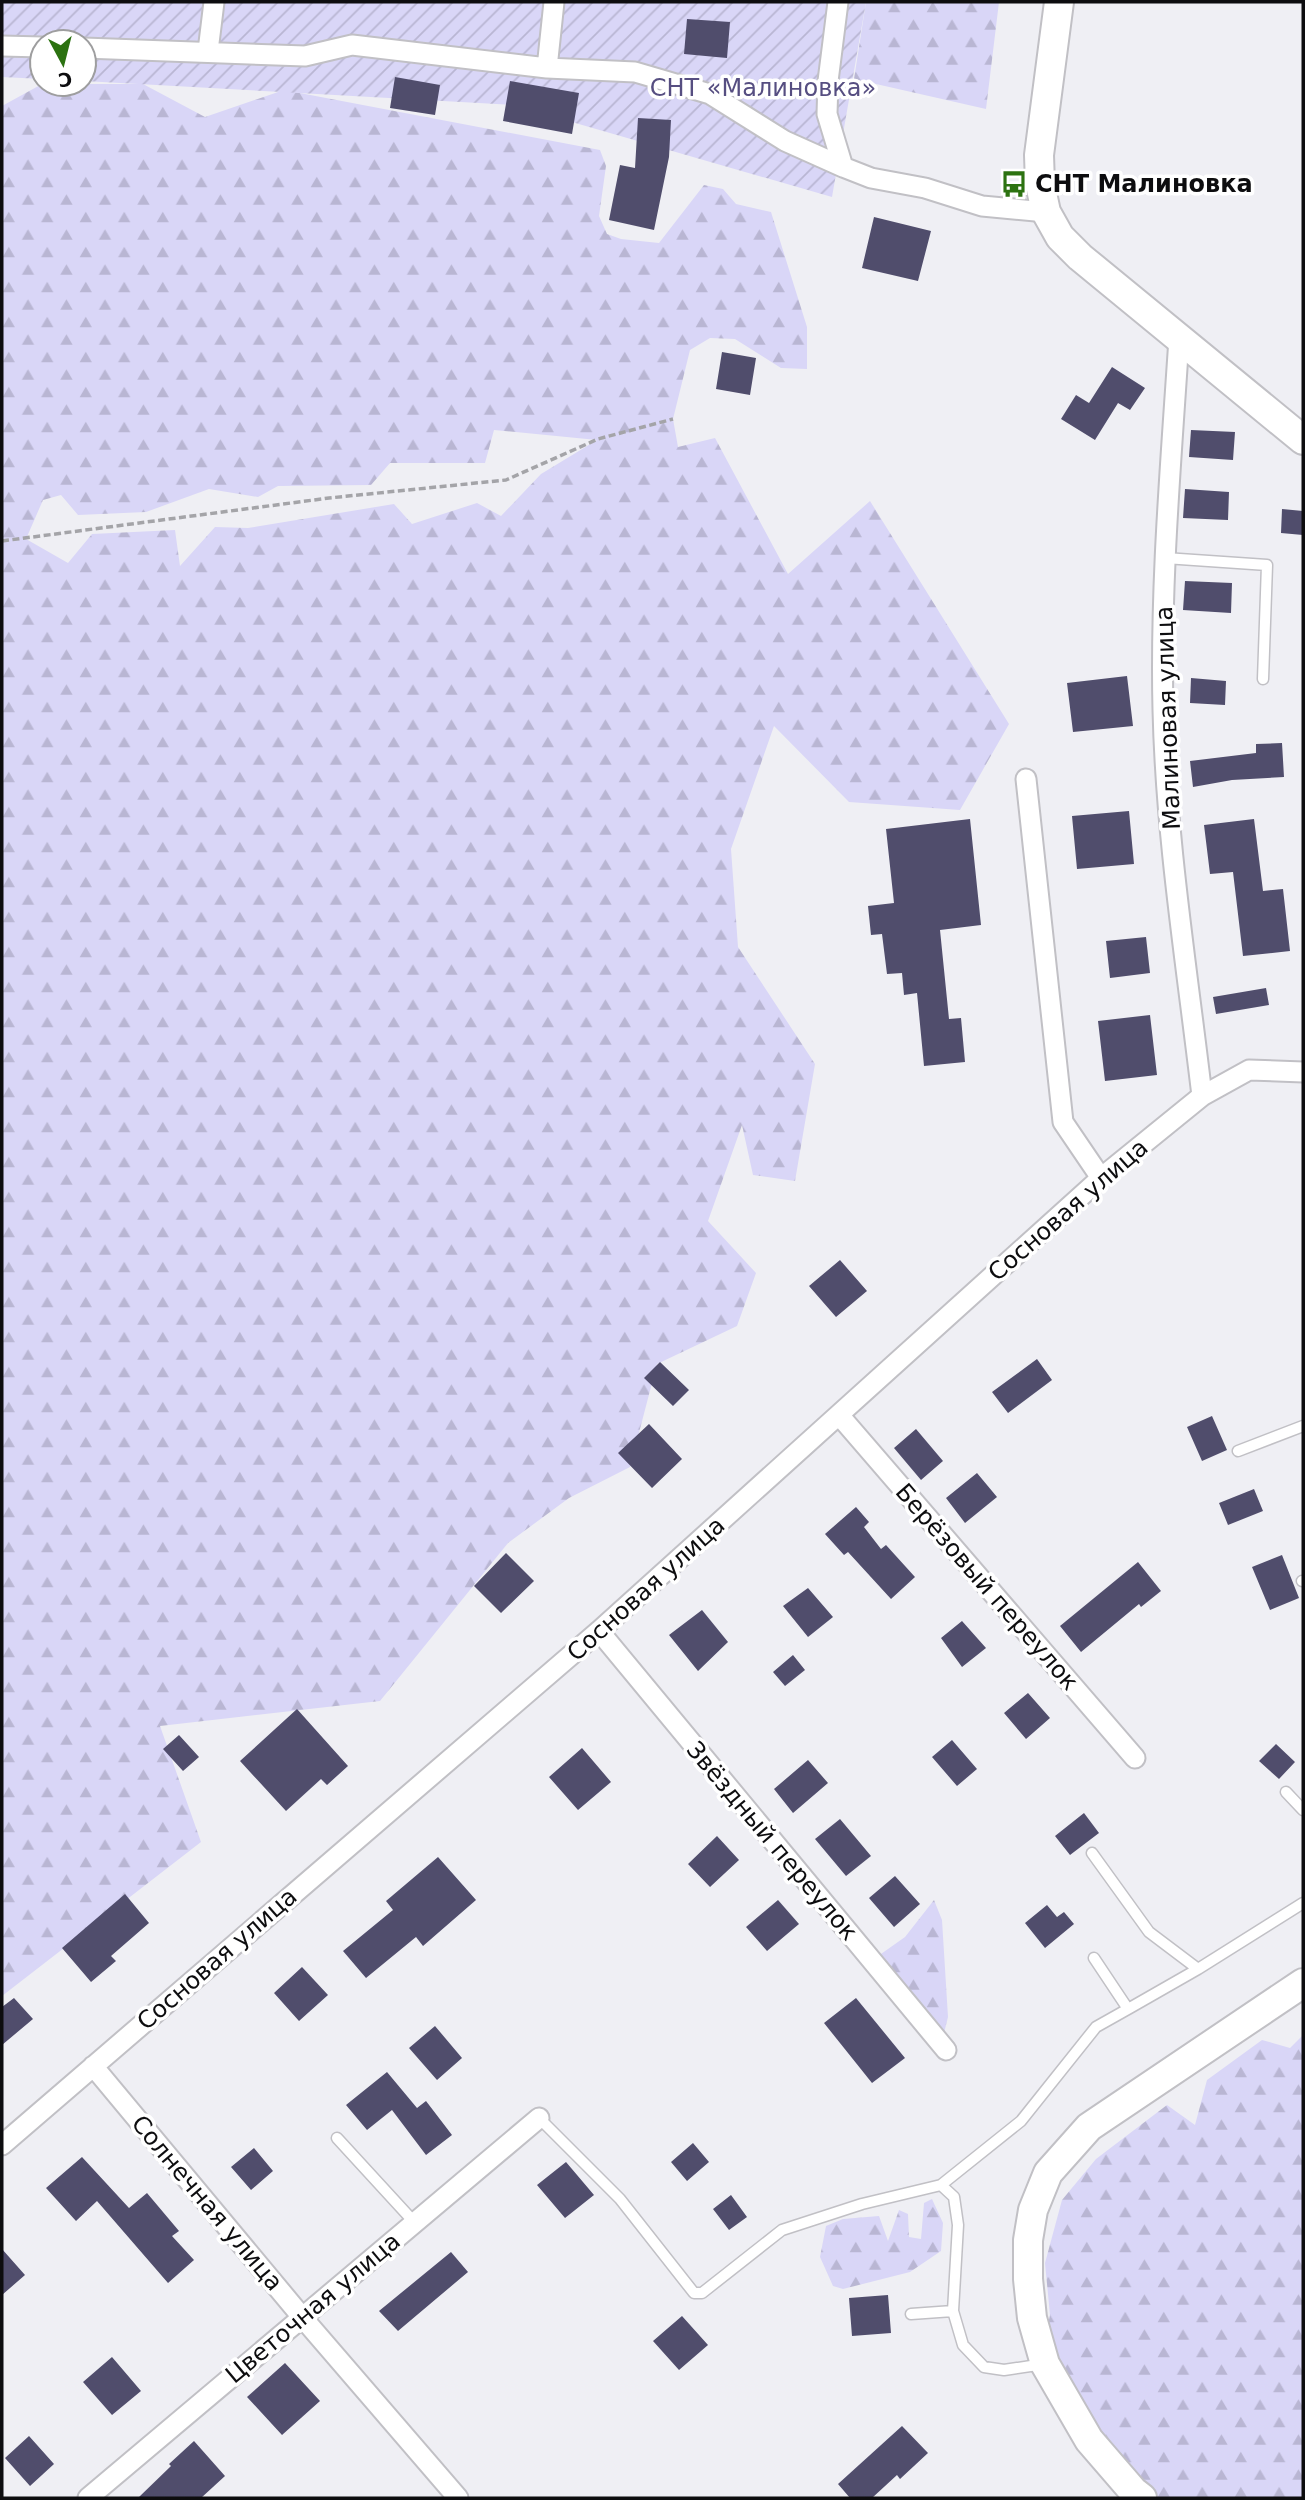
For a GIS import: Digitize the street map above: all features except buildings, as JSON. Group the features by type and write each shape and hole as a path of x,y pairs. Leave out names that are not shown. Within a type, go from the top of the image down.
{"street":[{"path":"208,51 214,2"},
{"path":"547,68 554,2"},
{"path":"838,2 828,80 828,114 843,167"},
{"path":"1059,2 1039,155 1040,184 1046,212 1060,237 1080,257 1303,440"},
{"path":"98,48 305,56 352,45 547,68 635,72 710,94 785,141 871,178 925,188 982,206 1046,212"},
{"path":"2,46 28,47"},
{"name":"Малиновая улица","path":"1179,338 1166,558 1163,710 1171,832 1202,1096"},
{"path":"1026,779 1063,1122 1101,1178"},
{"name":"Сосновая улица","path":"2,2145 599,1632 1101,1178 1202,1096 1249,1070 1303,1072"},
{"name":"Берёзовый переулок","path":"839,1415 1135,1758"},
{"name":"Звёздный переулок","path":"599,1632 946,2050"},
{"path":"1142,2498 1089,2440 1045,2364 1032,2318 1028,2279 1028,2240 1033,2210 1048,2173 1089,2127 1303,1983"},
{"name":"Солнечная улица","path":"93,2066 302,2317 458,2498"},
{"name":"Цветочная улица","path":"88,2498 539,2118"}],"lane":[{"path":"1166,558 1267,565 1263,678"},
{"path":"1238,1451 1303,1426"},
{"path":"1286,1793 1303,1810"},
{"path":"1091,1853 1149,1932 1198,1969"},
{"path":"539,2118 620,2199 694,2293 702,2293 782,2230 862,2204 942,2185 1021,2121 1096,2026 1198,1969 1303,1903"},
{"path":"1094,1958 1128,2010"},
{"path":"337,2138 415,2223"},
{"path":"942,2185 954,2197 958,2225 953,2311 963,2345 984,2367 1004,2370 1045,2364"},
{"path":"911,2314 953,2311"}],"path":[{"path":"2,541 328,498 506,480 598,439 673,419"}],"green space":[{"name":"СНТ «Малиновка»","path":"2,2 866,2 832,197 513,105 98,82 98,28 28,28 28,78 2,77"},
{"path":"866,2 999,2 986,109 854,79"},
{"path":"98,84 143,84 205,117 284,90 600,150 606,166 599,216 607,234 621,239 659,243 704,185 723,189 736,204 771,212 807,327 807,369 781,368 735,339 710,338 690,350 673,419 678,447 715,438 788,574 870,501 1009,724 960,810 849,802 774,726 731,849 738,947 815,1064 795,1181 753,1175 742,1125 708,1221 756,1273 737,1326 657,1364 630,1467 569,1498 508,1543 380,1701 160,1726 201,1842 2,1996 2,106 28,92 28,98 98,98","holes":["494,430 597,440 541,474 501,516 477,503 412,524 394,504 248,528 215,527 180,566 175,530 92,534 68,563 26,539 43,500 61,495 78,515 146,512 209,489 258,497 278,486 371,485 390,463 485,463"]},
{"path":"934,1900 942,1920 948,2017 942,2041 871,1961 905,1937"},
{"path":"1303,2035 1303,2498 1153,2498 1093,2431 1065,2381 1046,2334 1050,2315 1045,2263 1062,2200 1096,2159 1167,2105 1195,2125 1207,2080 1262,2040 1290,2048"},
{"path":"932,2199 943,2223 941,2251 910,2272 843,2289 833,2286 820,2257 826,2226 843,2219 879,2216 888,2241 899,2210 908,2214 909,2237 921,2239 924,2203"}],"place":[{"name":"СНТ Малиновка","path":"1014,184"}]}
